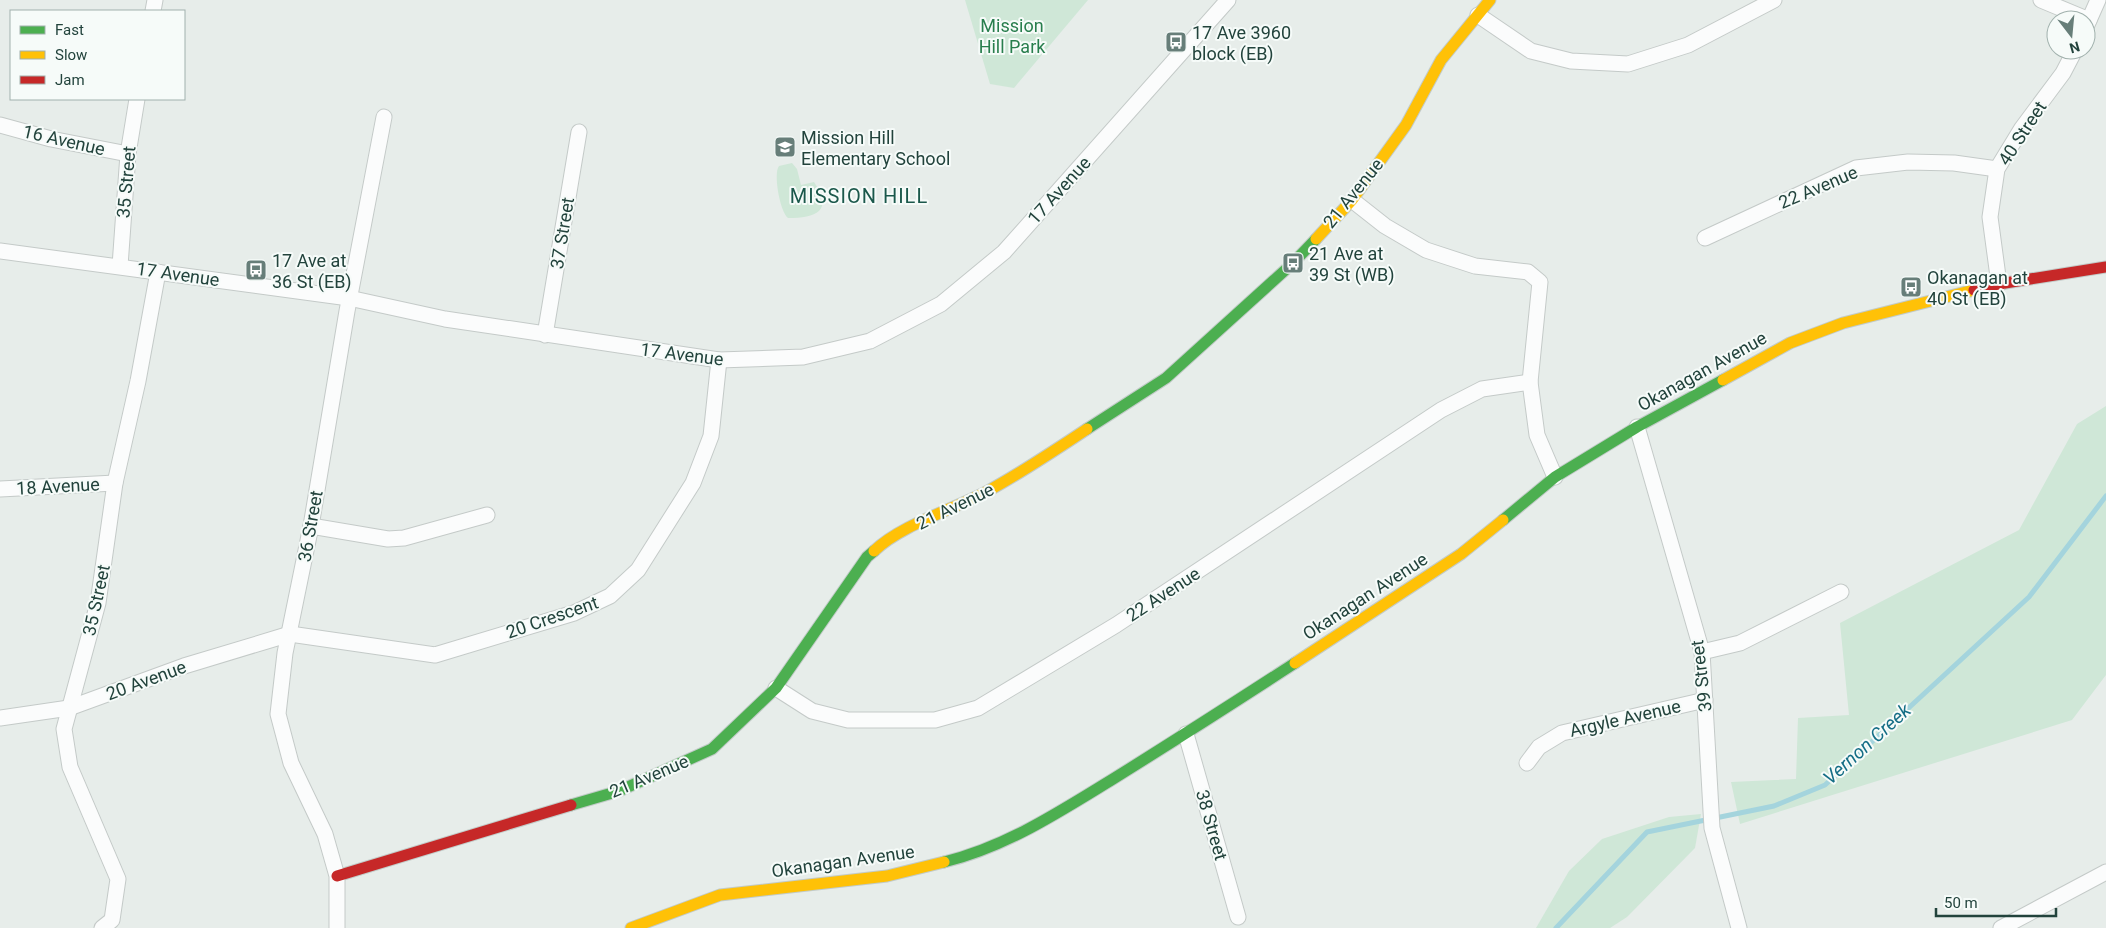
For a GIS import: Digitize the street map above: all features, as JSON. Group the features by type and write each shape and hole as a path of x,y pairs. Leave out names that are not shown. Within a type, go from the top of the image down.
{"street":[{"name":"17 Avenue","path":"0,251 349,298 445,319 719,360 803,357 870,341 942,304 1004,252 1228,0"},
{"name":"21 Avenue","path":"337,876 619,791 712,749 776,688 867,557 881,544 986,492 1166,378 1293,264 1352,200 1406,125 1440,60 1490,0"},
{"path":"1478,15 1531,51 1571,62 1628,64 1688,45 1774,0"},
{"path":"2041,0 2061,10"},
{"name":"40 Street","path":"1999,284 1990,218 1997,169 2022,128 2063,73 2070,60"},
{"name":"35 Street","path":"120,266 128,154 137,100"},
{"name":"36 Street","path":"337,928 337,876 325,834 291,763 278,714 285,653 311,526 349,298 384,117"},
{"name":"16 Avenue","path":"0,125 52,139 128,154"},
{"name":"37 Street","path":"545,335 579,132"},
{"name":"22 Avenue","path":"1705,238 1856,168 1908,162 1954,163 1997,169"},
{"path":"1352,200 1385,226 1426,250 1475,266 1528,272 1540,282 1530,382 1537,435 1555,477"},
{"name":"Okanagan Avenue","path":"631,928 720,895 888,876 964,857 1028,831 1186,734 1462,554 1555,477 1637,428 1790,343 1843,323 1999,284 2106,268"},
{"name":"35 Street","path":"107,924 118,879 70,767 64,729 98,603 115,483 138,381 158,272"},
{"name":"20 Crescent","path":"290,634 435,655 574,613 610,596 638,570 693,483 711,436 719,360"},
{"name":"22 Avenue","path":"776,688 812,711 848,720 936,720 978,708 1116,625 1441,410 1482,390 1530,382"},
{"name":"39 Street","path":"1637,428 1702,652 1712,828 1739,928"},
{"name":"18 Avenue","path":"0,489 115,483"},
{"path":"311,526 388,539 404,538 487,515"},
{"path":"1702,652 1740,643 1841,592"},
{"name":"20 Avenue","path":"0,718 69,708 184,666 290,634"},
{"name":"Argyle Avenue","path":"1527,763 1539,747 1562,732 1706,700"},
{"name":"38 Street","path":"1186,734 1238,917"},
{"path":"2001,928 2106,872"}],"green space":[{"name":"Mission Hill Park","path":"965,0 1088,0 1014,88 990,84"},
{"path":"792,163 797,169 801,185 814,182 820,192 822,206 814,214 798,218 788,218 782,208 777,184 777,170 779,166"},
{"path":"2106,406 2106,675 2072,720 1740,824 1731,782 1796,779 1798,718 1849,715 1840,623 2019,530 2077,424"},
{"path":"1701,814 1695,848 1627,917 1610,928 1536,928 1569,871 1602,839 1669,817"}],"waterway":[{"name":"Vernon Creek","path":"1556,928 1647,832 1774,806 1825,785 2029,597 2106,496"}],"traffic: fast":[{"path":"1087,429 1166,378 1293,263 1316,239"},
{"path":"1503,520 1555,477 1637,427 1723,380"},
{"path":"571,805 619,791 712,749 776,688 867,557 874,551"},
{"path":"944,862 989,847 1052,816 1295,663"}],"traffic: slow":[{"path":"1316,239 1352,200 1406,125 1441,60 1490,0"},
{"path":"1723,380 1790,343 1843,323 1974,290"},
{"path":"874,551 898,533 999,485 1087,429"},
{"path":"1295,663 1461,554 1503,520"},
{"path":"631,928 720,895 887,876 944,862"}],"traffic: jam":[{"path":"1974,290 1999,284 2106,267"},
{"path":"337,876 571,805"}],"place":[{"name":"17 Ave 3960 block (EB)","path":"1176,42"},
{"name":"Mission Hill Elementary School","path":"785,147"},
{"name":"21 Ave at 39 St (WB)","path":"1293,263"},
{"name":"17 Ave at 36 St (EB)","path":"256,270"},
{"name":"Okanagan at 40 St (EB)","path":"1911,287"}],"district":[{"name":"MISSION HILL","path":"859,196"}]}
